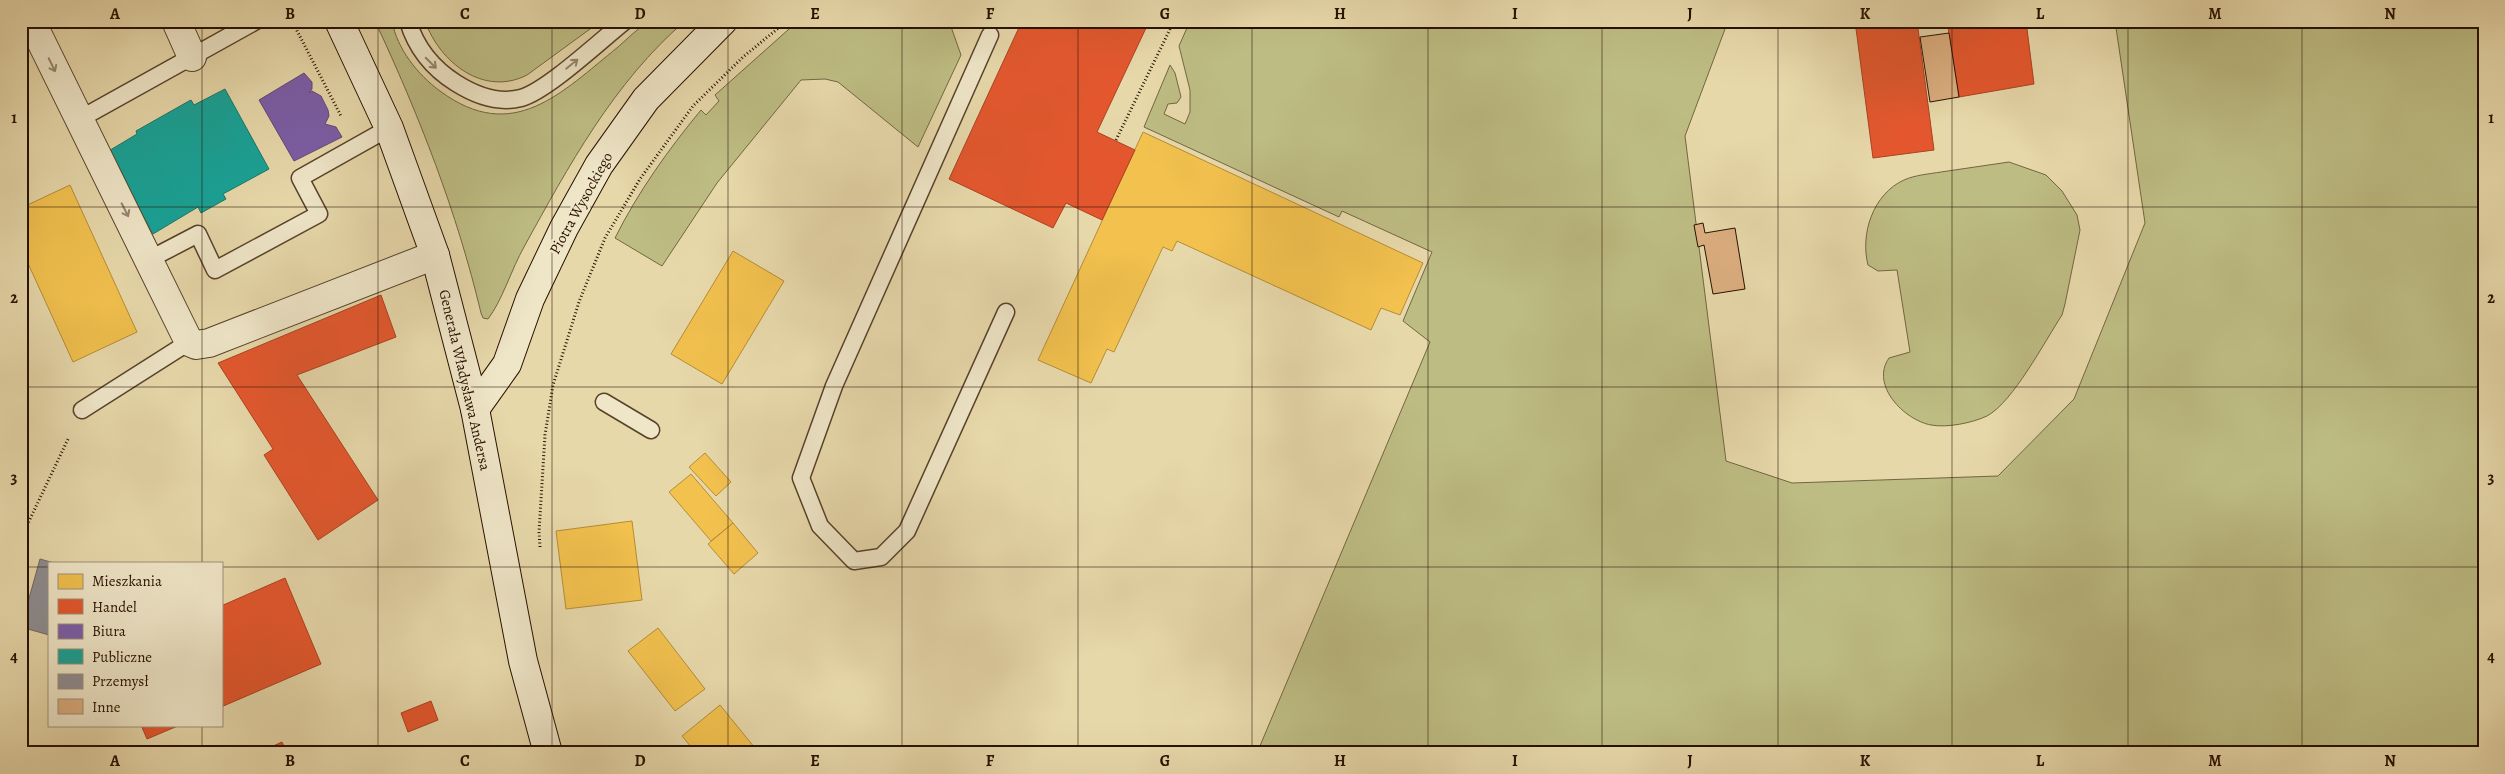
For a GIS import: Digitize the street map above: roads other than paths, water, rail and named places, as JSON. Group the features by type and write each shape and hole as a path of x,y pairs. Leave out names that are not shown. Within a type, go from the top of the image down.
{"street":[{"path":"31,21 78,120 150,259 189,342 196,345 209,343 435,255"},
{"path":"176,21 192,57"},
{"name":"Generała Władysława Andersa","path":"340,21 389,128 435,255 475,409 523,661 548,753"},
{"name":"Piotra Wysockiego","path":"475,409 507,364 534,290 564,228 599,165 646,99 723,21"}],"lane":[{"path":"78,120 256,21"},
{"path":"408,21 413,38 424,56 444,75 466,89 494,100 521,98 549,82 625,21"},
{"path":"990,35 834,386 802,478 820,526 854,561 881,557 908,531 1006,312"},
{"path":"150,259 198,234 215,270 319,214 300,178 389,128"},
{"path":"82,410 189,342"},
{"path":"604,402 651,430"}]}
